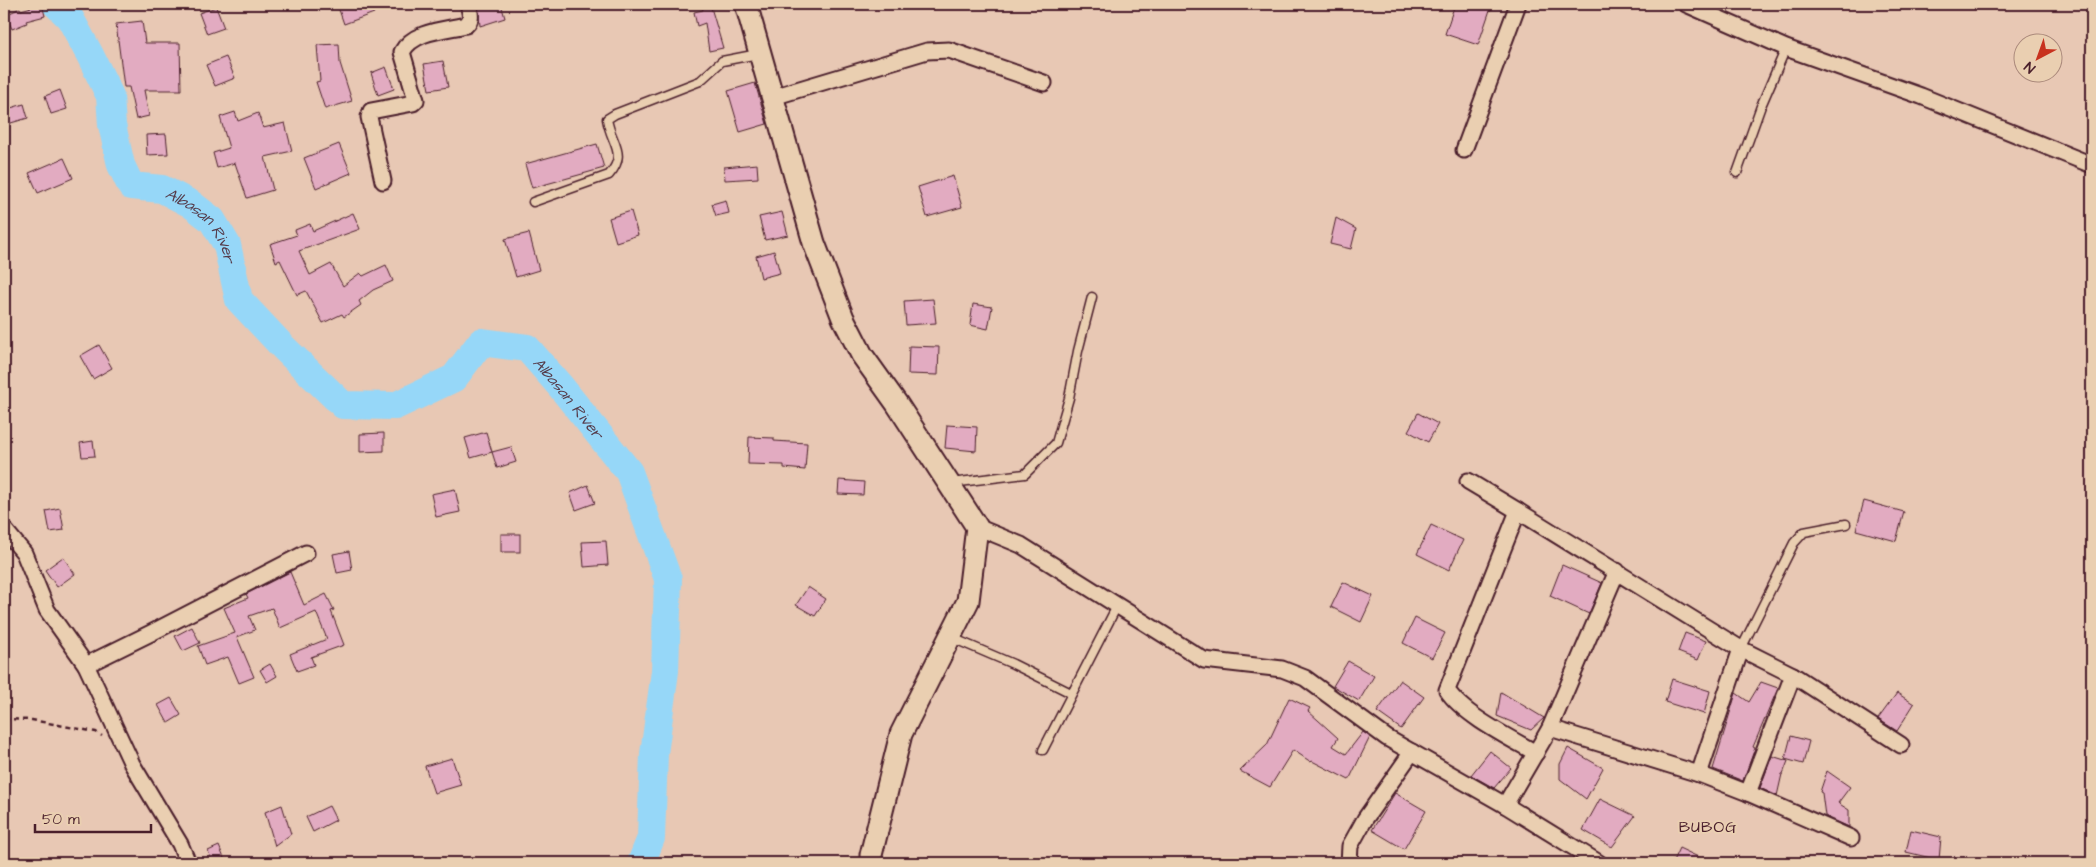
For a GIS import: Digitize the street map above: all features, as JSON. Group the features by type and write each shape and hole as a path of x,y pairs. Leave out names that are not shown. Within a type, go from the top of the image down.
{"street":[{"path":"383,181 369,118 371,111 413,103 416,100 402,52 414,38 466,25 470,22 471,16 468,4"},
{"path":"746,4 814,243 843,318 862,355 897,404 977,527 1021,544 1204,660 1282,669 1305,678 1387,738 1505,805 1599,863"},
{"path":"1464,150 1518,4"},
{"path":"1686,4 1707,15 1786,48 1921,96 2092,165"},
{"path":"772,97 927,50 949,50 1044,83"},
{"path":"1468,481 1741,649 1793,675 1901,745"},
{"path":"1518,511 1447,690 1458,704 1536,753"},
{"path":"871,863 871,855 901,734 968,601 977,527"},
{"path":"4,528 24,553 47,610 86,665 132,764 180,844 188,863"},
{"path":"86,665 165,627 306,553"},
{"path":"1505,805 1550,728 1617,571"},
{"path":"1699,774 1741,649"},
{"path":"1748,793 1793,675"},
{"path":"1550,728 1699,774 1748,793 1851,838"},
{"path":"1349,863 1350,846 1365,819 1412,752"}],"lane":[{"path":"1737,173 1761,106 1786,48"},
{"path":"533,202 609,175 617,166 619,157 607,119 700,81 722,61 760,54"},
{"path":"949,484 1026,474 1056,443 1069,398 1078,351 1092,297"},
{"path":"1741,649 1794,543 1804,532 1846,524"},
{"path":"1043,750 1117,606"},
{"path":"950,637 1013,664 1071,693"}],"path":[{"path":"4,719 32,720 96,732 104,738"}],"building":[{"path":"42,4 45,16 26,21 27,23 12,29 6,15 20,8 21,10"},
{"path":"337,4 371,4 374,13 344,24"},
{"path":"501,4 505,18 480,26 478,5"},
{"path":"710,4 723,48 709,51 705,23 697,26 694,12 703,10 702,5"},
{"path":"1455,4 1481,4 1491,7 1478,45 1445,34"},
{"path":"216,7 224,28 207,34 199,13"},
{"path":"142,21 145,43 180,43 181,90 144,90 149,116 136,119 129,87 124,87 116,24"},
{"path":"339,44 340,63 352,101 325,109 316,82 320,81 317,45"},
{"path":"226,57 235,78 215,86 206,65"},
{"path":"443,61 448,87 429,90 424,64"},
{"path":"386,67 394,89 378,95 371,73"},
{"path":"755,83 767,124 740,132 728,91"},
{"path":"60,90 67,109 51,114 45,96"},
{"path":"24,104 28,118 4,125 4,110"},
{"path":"235,112 238,121 258,113 263,128 285,123 292,151 265,157 273,190 247,198 235,163 217,168 213,153 229,148 220,117"},
{"path":"166,134 168,154 147,155 146,135"},
{"path":"339,144 351,173 316,188 304,158"},
{"path":"597,144 604,168 532,188 525,164"},
{"path":"64,158 73,178 38,193 29,173"},
{"path":"757,164 758,178 725,180 724,167"},
{"path":"953,176 962,207 927,217 918,187"},
{"path":"726,200 729,213 716,216 712,204"},
{"path":"631,211 638,235 616,242 609,218"},
{"path":"782,212 788,235 765,240 759,217"},
{"path":"353,213 360,229 299,251 310,275 331,264 343,286 360,273 363,276 386,265 393,281 373,290 359,301 361,305 344,317 342,314 323,323 306,291 297,295 280,260 276,262 270,244 297,235 295,230 310,224 313,231"},
{"path":"1336,218 1356,229 1351,249 1330,244"},
{"path":"529,233 539,270 516,277 505,239"},
{"path":"774,251 780,273 761,278 756,256"},
{"path":"933,299 936,323 906,325 904,301"},
{"path":"973,304 992,307 988,329 970,325"},
{"path":"99,345 112,368 93,379 80,356"},
{"path":"909,346 939,347 938,375 908,374"},
{"path":"1418,413 1438,424 1428,442 1408,431"},
{"path":"947,425 977,427 976,451 945,448"},
{"path":"486,432 492,452 471,458 465,438"},
{"path":"384,433 384,451 360,452 360,434"},
{"path":"749,437 774,438 774,441 807,443 805,470 784,468 784,465 748,464"},
{"path":"93,441 95,456 82,457 80,443"},
{"path":"511,447 516,462 497,468 492,452"},
{"path":"839,480 864,482 863,495 838,494"},
{"path":"588,485 595,503 576,510 570,493"},
{"path":"455,489 460,512 436,517 431,494"},
{"path":"1864,501 1904,512 1896,541 1856,530"},
{"path":"60,508 64,530 50,532 46,511"},
{"path":"1431,525 1463,540 1449,570 1417,554"},
{"path":"501,534 520,534 520,552 501,552"},
{"path":"606,541 608,565 584,567 582,542"},
{"path":"349,551 352,570 337,573 333,554"},
{"path":"63,557 75,574 57,587 45,570"},
{"path":"1562,565 1602,583 1589,614 1550,596"},
{"path":"290,572 304,605 326,594 334,610 331,611 344,645 311,657 314,665 297,671 290,654 327,639 316,612 280,628 272,608 249,616 255,630 237,637 254,677 239,683 228,657 205,665 198,646 235,633 224,608 248,598 246,594"},
{"path":"1343,582 1373,596 1361,622 1331,607"},
{"path":"808,587 826,599 815,616 796,605"},
{"path":"1415,618 1445,633 1432,658 1403,643"},
{"path":"192,627 200,643 183,651 175,636"},
{"path":"1685,633 1706,641 1698,660 1678,652"},
{"path":"1348,661 1374,676 1359,701 1333,686"},
{"path":"270,664 277,676 267,682 260,670"},
{"path":"1672,679 1710,691 1704,714 1665,702"},
{"path":"1400,680 1424,697 1401,729 1377,712"},
{"path":"1761,682 1778,688 1753,747 1755,748 1743,781 1713,769 1736,693 1749,702"},
{"path":"1501,692 1544,718 1531,730 1497,716"},
{"path":"1897,693 1914,704 1897,731 1878,719"},
{"path":"171,698 181,715 168,723 158,705"},
{"path":"1289,698 1310,708 1308,711 1338,738 1333,746 1346,754 1363,732 1370,737 1349,780 1311,762 1293,750 1270,787 1240,771 1267,745"},
{"path":"1791,736 1809,741 1803,764 1785,759"},
{"path":"1568,748 1603,768 1586,799 1560,779 1560,764"},
{"path":"1490,751 1511,768 1494,788 1471,775"},
{"path":"1772,756 1788,761 1782,774 1777,796 1760,788"},
{"path":"452,758 461,785 434,793 425,766"},
{"path":"1827,771 1850,787 1838,803 1849,810 1849,827 1825,816 1822,793 1820,792"},
{"path":"1395,793 1426,811 1404,849 1372,830"},
{"path":"1600,799 1635,816 1612,847 1583,830"},
{"path":"282,805 291,834 275,846 265,812"},
{"path":"329,806 336,820 313,832 306,817"},
{"path":"1911,830 1941,837 1939,860 1906,852"},
{"path":"219,846 226,863 213,863 208,851"},
{"path":"1679,848 1711,863 1672,863"}],"waterway":[{"name":"Albasan River","path":"56,4 70,18 110,96 112,125 121,165 131,186 162,189 191,204 212,220 227,245 239,300 284,348 343,405 395,406 454,378 481,342 527,348 629,472 668,579 665,671 654,754 651,838 641,863"}],"district":[{"name":"BUBOG","path":"1708,826"}]}
